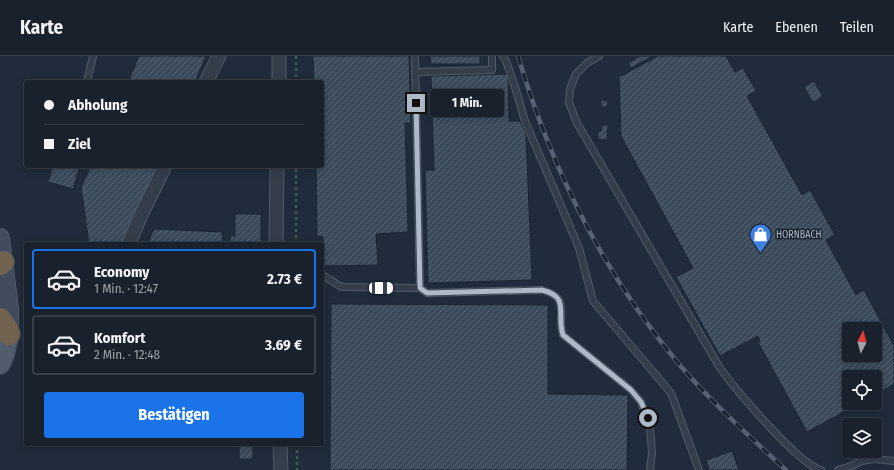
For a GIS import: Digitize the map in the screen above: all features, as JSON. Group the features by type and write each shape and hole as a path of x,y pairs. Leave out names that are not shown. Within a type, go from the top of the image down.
{"main road":[{"path":"0,364 4,355 4,326 9,308 1,255"}],"street":[{"path":"207,80 219,56"},
{"path":"279,56 279,80"},
{"path":"130,242 139,219 164,168"},
{"path":"276,242 277,168"},
{"path":"280,446 281,470"}],"lane":[{"path":"87,80 93,56"},
{"path":"415,56 420,288"},
{"path":"416,72 492,70 492,56"},
{"path":"503,56 515,87 525,121 579,248 593,301 671,393 699,470"},
{"path":"599,56 587,63 576,74 570,89 569,103 577,123 720,368 734,388 791,448 815,468 821,470"},
{"path":"324,276 343,287 420,288 427,293 542,290 552,293 561,303 561,330 563,335 631,390 641,402 650,427 652,453 650,470"},
{"path":"838,470 862,461 874,459 894,461"}],"path":[{"path":"296,56 296,80"},
{"path":"296,168 296,242"},
{"path":"297,446 297,470"}],"building":[{"path":"139,56 206,56 196,80 129,80"},
{"path":"313,56 409,56 411,123 405,123 408,232 376,234 378,265 324,266 323,237 317,236 316,168 324,168 324,80 314,80"},
{"path":"430,56 480,56 480,64 431,64"},
{"path":"640,56 651,57 631,68 628,63"},
{"name":"HORNBACH","path":"658,56 726,56 735,72 743,68 756,91 747,96 802,195 810,190 835,235 826,240 856,295 864,290 881,322 842,322 842,362 882,362 882,324 894,346 894,384 882,391 882,370 842,370 842,410 847,410 807,432 758,342 760,341 758,336 720,356 676,277 693,268 621,136 619,77"},
{"path":"508,74 509,121 520,121 526,134 532,280 428,283 425,170 434,170 431,76"},
{"path":"814,81 822,95 821,98 814,102 804,87"},
{"path":"601,100 608,101 607,107 601,107"},
{"path":"602,125 608,125 607,140 598,139 598,131 601,131"},
{"path":"52,168 79,168 73,189 48,182"},
{"path":"90,168 157,168 125,242 89,242 81,187"},
{"path":"235,214 261,214 261,242 230,242 230,236 235,236"},
{"path":"154,229 222,232 223,242 148,242"},
{"path":"331,304 548,305 548,394 628,395 627,470 330,470"},
{"path":"239,446 253,446 253,459 239,459"},
{"path":"732,451 739,470 709,470 706,460"}],"railway":[{"path":"518,56 531,97 564,178 583,218 626,293 651,329 678,363 730,418 786,470"}],"place":[{"name":"HORNBACH","path":"760,254"}],"route":[{"path":"416,103 420,288 427,293 542,290 552,293 561,303 561,330 563,335 631,390 641,402 648,418"}]}
